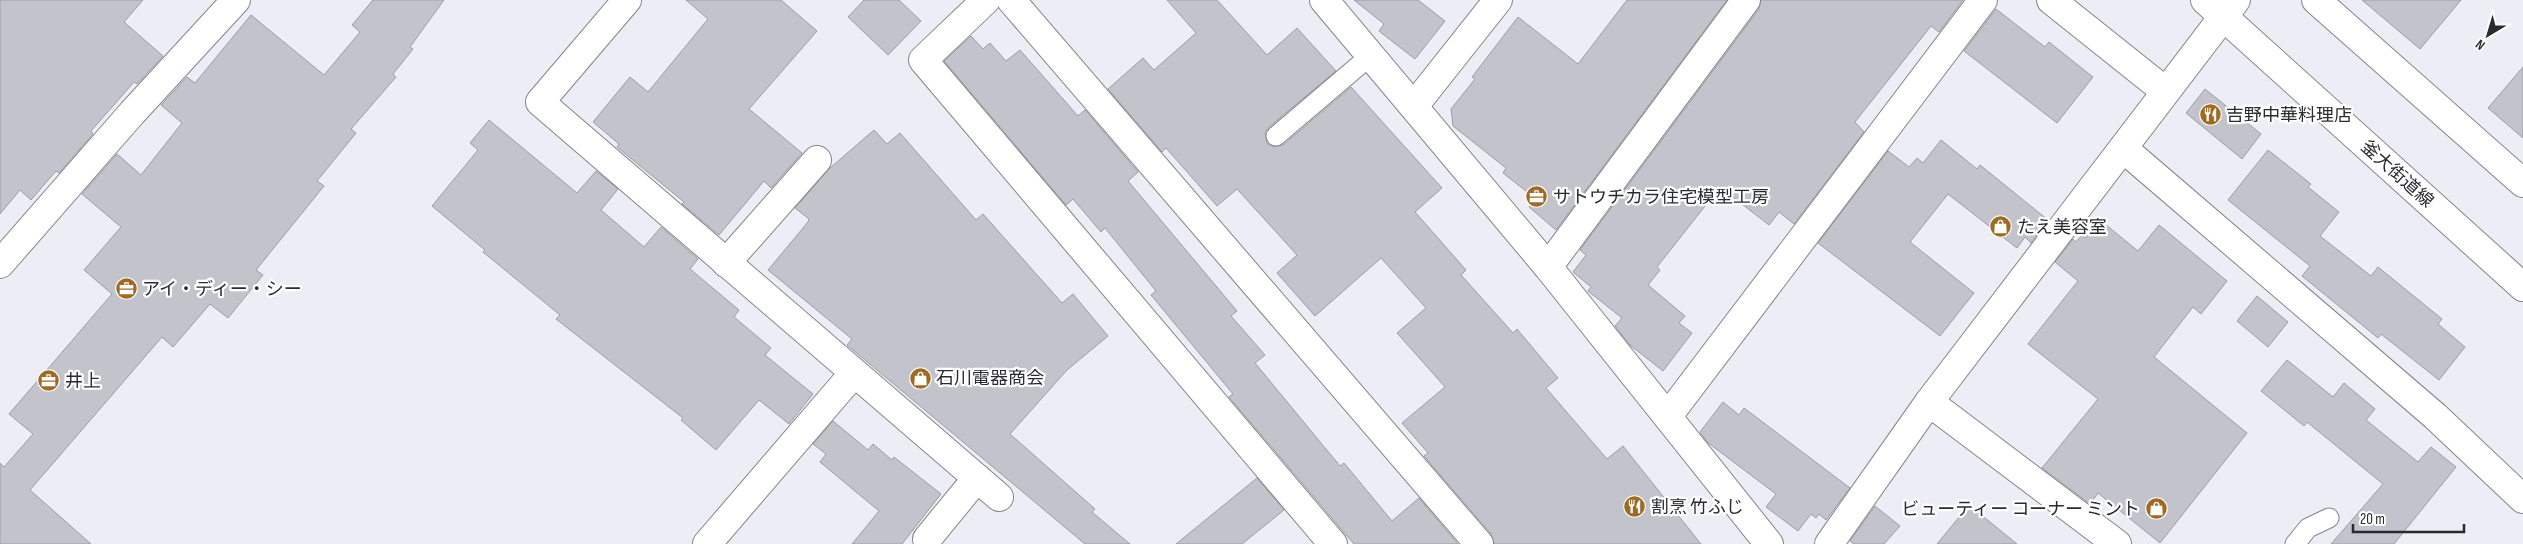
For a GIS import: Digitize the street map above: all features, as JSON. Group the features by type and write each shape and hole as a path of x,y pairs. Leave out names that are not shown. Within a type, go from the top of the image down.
{"street":[{"path":"0,264 132,113 236,0"},
{"path":"627,0 540,102 999,497"},
{"path":"986,0 923,60 1333,544"},
{"path":"1011,0 1478,544"},
{"path":"1324,0 1548,267 1769,544"},
{"path":"1414,106 1498,0"},
{"path":"1548,267 1746,0"},
{"path":"1668,416 1983,0"},
{"path":"2051,0 2165,91"},
{"path":"2316,0 2523,183"},
{"path":"1829,544 1929,402 2124,149 2221,6"},
{"name":"釜大街道線","path":"2221,6 2523,287"},
{"path":"2124,149 2435,416 2523,499"},
{"path":"726,263 817,160"},
{"path":"707,544 854,373"},
{"path":"1929,402 2117,544"},
{"path":"927,539 977,478"}],"lane":[{"path":"1276,136 1370,56"},
{"path":"2295,544 2308,528 2329,518"}],"building":[{"path":"0,0 143,0 124,22 163,56 137,84 134,82 91,131 93,134 59,173 56,171 31,200 20,190 0,214"},
{"path":"373,0 444,0 410,47 413,49 393,74 396,77 351,129 356,133 317,181 324,186 256,270 263,275 228,318 210,304 173,347 162,337 30,490 91,544 0,544 0,463 4,467 33,434 9,414 112,294 84,270 121,227 82,194 117,154 141,175 182,123 161,105 187,77 195,83 251,15 324,75 360,32 352,25"},
{"path":"686,0 781,0 817,31 749,109 802,153 771,188 764,181 719,235 682,204 684,202 617,147 619,144 593,122 630,77 648,92 708,19"},
{"path":"864,0 899,0 921,21 888,55 848,17"},
{"path":"1167,0 1217,0 1267,55 1297,28 1336,71 1269,127 1265,133 1267,143 1273,147 1283,145 1351,87 1442,188 1415,212 1466,270 1461,275 1513,333 1517,329 1558,378 1546,388 1607,459 1623,446 1701,544 1494,544 1491,534 1424,456 1428,453 1402,423 1445,387 1397,333 1426,308 1381,258 1315,316 1277,273 1297,255 1237,189 1217,206 1166,148 1162,152 1108,89 1143,58 1154,70 1196,33"},
{"path":"1354,0 1418,0 1445,21 1415,59 1379,31 1384,24"},
{"path":"1627,0 1727,0 1556,230 1529,207 1536,199 1503,173 1506,168 1453,126 1451,109 1475,79 1472,77 1518,17 1578,64"},
{"path":"1761,0 1963,0 1939,32 1931,26 1855,122 1864,132 1794,224 1779,212 1769,225 1720,187 1657,267 1660,270 1648,285 1685,316 1679,323 1692,333 1663,371 1630,345 1615,326 1622,318 1588,291 1591,287 1573,272 1586,255 1580,250 1759,9"},
{"path":"2362,0 2461,0 2420,49"},
{"path":"1996,9 2045,47 2049,42 2093,77 2057,123 1964,51"},
{"path":"971,36 983,49 990,43 1006,61 1020,50 1078,116 1085,110 1138,172 1128,181 1237,311 1231,316 1265,355 1255,363 1340,466 1344,463 1392,521 1419,498 1458,544 1354,544 1229,397 1233,394 1151,295 1156,291 1105,228 1101,232 1073,199 1066,205 944,61"},
{"path":"2523,67 2523,138 2488,108"},
{"path":"2205,89 2261,134 2242,159 2186,113"},
{"path":"489,120 577,193 596,171 618,189 601,210 644,247 661,227 698,259 690,269 739,310 734,317 771,348 765,355 813,394 789,424 759,400 716,450 681,420 683,418 556,319 560,315 483,252 485,250 432,206 478,150 470,143"},
{"path":"874,130 887,144 900,133 976,220 983,214 1062,303 1073,294 1108,336 1067,370 1010,434 1095,509 1092,512 1130,544 1085,544 847,345 852,339 768,270 808,222 809,219 795,208 830,168"},
{"path":"1941,140 1977,169 1980,165 2048,220 2031,243 2025,237 2017,248 1948,194 1910,242 1974,293 1940,336 1818,243 1888,151 1909,167 1917,158 1923,163"},
{"path":"2268,150 2311,184 2308,187 2339,212 2320,236 2371,276 2378,267 2442,319 2438,324 2465,347 2439,380 2381,334 2378,338 2302,276 2310,266 2228,200"},
{"path":"2100,220 2138,251 2159,225 2227,281 2201,314 2193,307 2154,357 2247,433 2160,543 2098,493 2090,504 2042,468 2098,399 2028,344 2078,281 2055,262 2073,239 2076,242 2082,235 2086,238"},
{"path":"2257,296 2288,322 2268,347 2237,321"},
{"path":"2287,360 2333,397 2344,383 2375,409 2366,420 2418,462 2431,447 2456,467 2394,544 2331,544 2383,484 2307,422 2304,426 2261,391"},
{"path":"1723,402 1739,415 1744,408 1850,488 1826,520 1819,514 1816,518 1811,514 1798,531 1766,507 1776,494 1707,442 1700,432"},
{"path":"833,421 868,450 873,444 892,460 894,457 941,494 902,544 852,544 879,511 820,462 826,454 813,444"},
{"path":"1257,478 1284,510 1242,544 1176,544"},
{"path":"1969,505 2017,544 1937,544"},
{"path":"1875,506 1900,526 1884,544 1854,544 1850,541"}],"place":[{"name":"吉野中華料理店","path":"2210,115"},
{"name":"サトウチカラ住宅模型工房","path":"1537,197"},
{"name":"たえ美容室","path":"2001,227"},
{"name":"アイ・ディー・シー","path":"126,289"},
{"name":"石川電器商会","path":"920,378"},
{"name":"井上","path":"49,381"},
{"name":"割烹 竹ふじ","path":"1635,507"},
{"name":"ビューティー コーナー ミント","path":"2156,509"}]}
